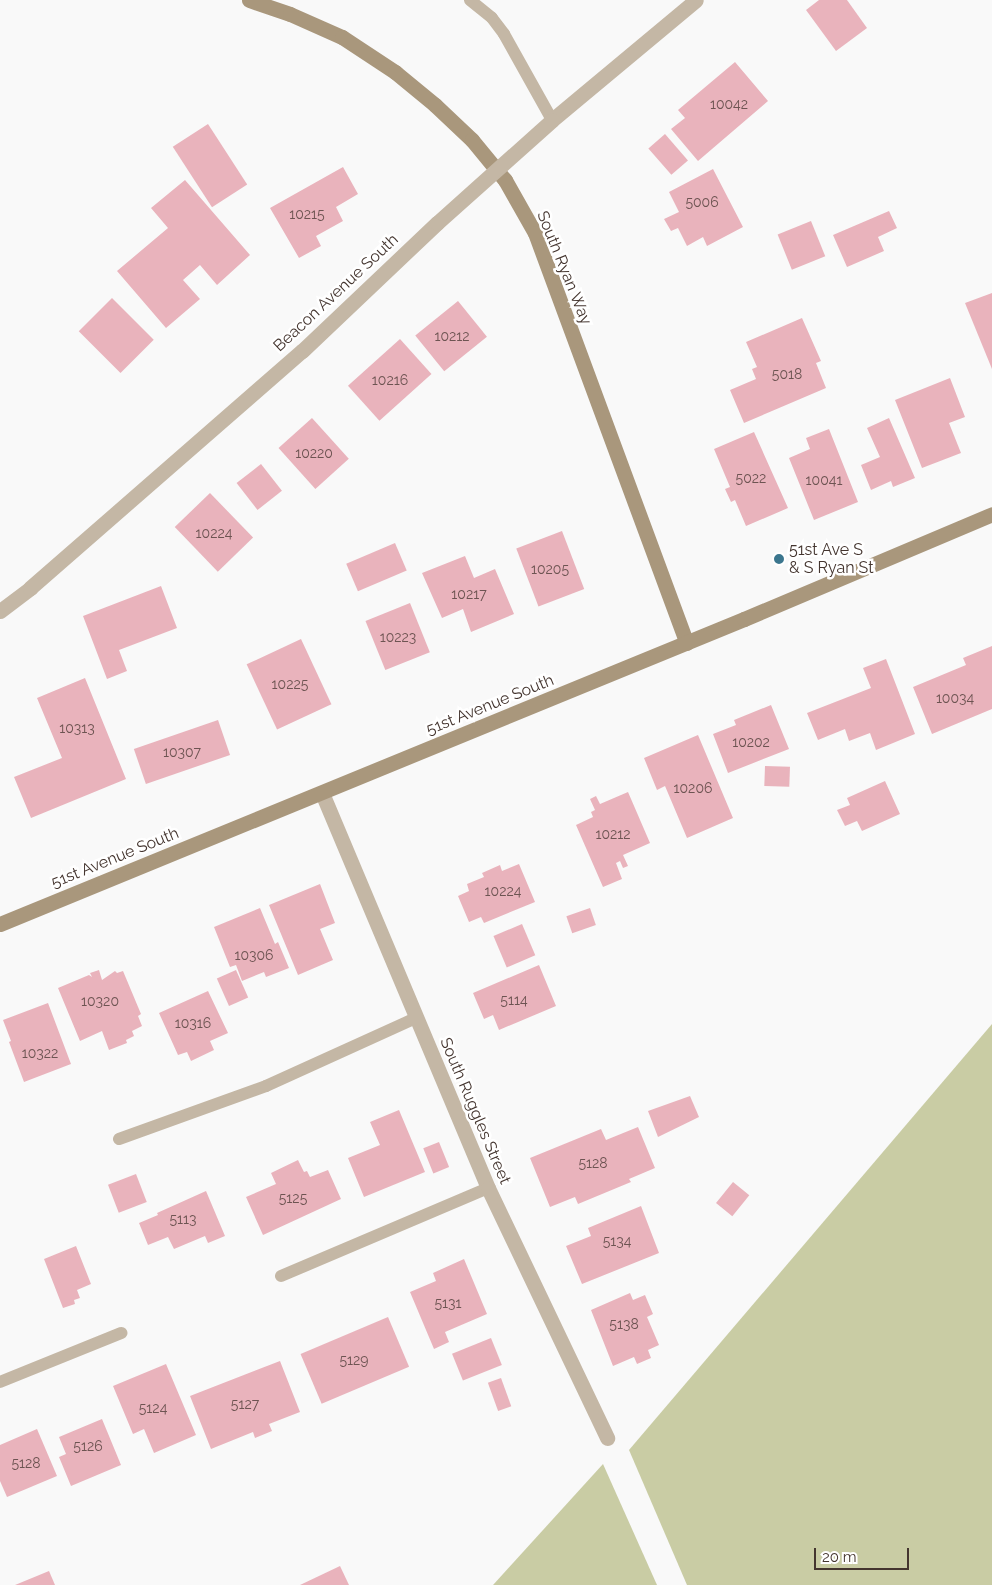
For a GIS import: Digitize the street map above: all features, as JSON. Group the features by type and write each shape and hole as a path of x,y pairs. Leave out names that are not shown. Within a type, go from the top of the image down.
{"street":[{"name":"South Ryan Way","path":"248,0 324,29 395,72 435,105 472,140 505,180 535,233 687,642"},
{"name":"Beacon Avenue South","path":"0,611 30,588 302,351 437,223 552,120 696,0"},
{"name":"51st Avenue South","path":"0,924 322,793 992,514"},
{"name":"South Ruggles Street","path":"322,793 488,1188 607,1438"}],"lane":[{"path":"470,0 492,18 504,34 552,120"},
{"path":"119,1139 266,1086 416,1018"},
{"path":"281,1276 488,1188"},
{"path":"0,1382 121,1333"}],"green space":[{"path":"992,1024 992,1585 687,1585 629,1450"},
{"path":"603,1464 657,1585 493,1585"}],"building":[{"path":"819,0 847,0 867,28 836,51 806,10"},
{"path":"735,62 768,101 698,161 671,129 685,118 678,110"},
{"path":"208,124 247,184 212,207 173,147"},
{"path":"665,134 688,160 671,175 648,148"},
{"path":"343,167 358,194 336,207 343,221 316,236 321,246 299,258 270,208"},
{"path":"713,169 743,227 707,246 703,237 687,246 678,228 671,231 664,219 679,212 669,192"},
{"path":"185,180 250,255 217,285 200,265 183,280 200,299 166,328 117,271 168,228 151,208"},
{"path":"889,211 897,228 878,237 884,251 847,267 833,235"},
{"path":"811,221 825,256 792,270 778,234"},
{"path":"992,293 992,369 965,303"},
{"path":"112,298 154,340 120,373 79,331"},
{"path":"458,301 487,337 444,371 415,336"},
{"path":"802,318 821,361 816,363 826,388 744,423 730,390 756,379 752,369 757,367 746,342"},
{"path":"400,339 431,374 379,421 348,386"},
{"path":"950,378 965,417 949,423 961,453 922,468 895,400"},
{"path":"312,418 349,459 315,489 279,448"},
{"path":"889,418 915,478 893,487 891,481 871,490 861,465 880,457 867,428"},
{"path":"829,429 858,502 814,520 789,458 810,449 806,438"},
{"path":"754,432 788,508 746,526 735,500 731,502 725,489 730,487 714,449"},
{"path":"261,464 282,491 258,510 237,483"},
{"path":"210,493 253,538 218,572 175,527"},
{"path":"562,531 584,589 538,606 516,549"},
{"path":"395,543 407,571 358,591 346,564"},
{"path":"465,556 474,578 495,569 514,614 471,632 463,609 442,618 422,573"},
{"path":"161,586 177,628 119,650 127,671 107,679 83,616"},
{"path":"410,603 430,652 385,670 365,621"},
{"path":"301,639 331,704 277,730 247,664"},
{"path":"992,646 992,709 932,734 913,687 966,665 963,658"},
{"path":"886,659 915,734 876,750 870,733 849,741 845,729 818,740 807,713 871,688 863,668"},
{"path":"85,678 126,779 31,818 14,777 62,758 37,698"},
{"path":"771,705 789,749 728,773 713,734 736,725 734,720"},
{"path":"218,720 230,755 146,784 134,749"},
{"path":"698,735 733,818 687,838 665,786 657,790 644,758"},
{"path":"765,766 790,767 789,787 764,786"},
{"path":"885,781 900,814 862,831 857,821 845,826 837,810 850,805 847,798"},
{"path":"628,792 650,843 623,855 628,866 623,868 620,861 616,863 622,879 603,887 576,825 593,817 591,812 595,810 590,799 596,796 600,804"},
{"path":"519,864 535,902 484,923 481,917 469,922 458,896 469,891 467,884 484,877 482,873 500,865 502,871"},
{"path":"320,884 335,923 320,929 333,960 298,975 269,905"},
{"path":"260,908 275,944 278,942 289,968 266,977 264,972 242,981 236,965 230,967 214,927"},
{"path":"590,908 596,925 572,933 566,916"},
{"path":"522,924 535,955 507,967 493,936"},
{"path":"539,965 556,1006 499,1030 493,1015 484,1019 473,993"},
{"path":"99,970 102,980 115,971 117,973 123,971 141,1014 138,1016 142,1026 132,1031 134,1036 126,1040 127,1043 109,1050 102,1031 80,1041 58,988 89,975 92,977 90,973"},
{"path":"236,970 248,997 229,1006 217,979"},
{"path":"208,991 228,1033 210,1041 214,1050 191,1061 187,1052 178,1055 159,1013"},
{"path":"48,1003 71,1064 24,1082 3,1020"},
{"path":"690,1096 699,1117 658,1137 648,1111"},
{"path":"399,1110 425,1172 364,1197 348,1158 380,1145 370,1122"},
{"path":"638,1127 655,1168 629,1179 631,1182 578,1204 575,1197 550,1207 530,1158 601,1129 606,1140"},
{"path":"439,1142 449,1167 433,1173 423,1148"},
{"path":"298,1160 304,1172 307,1171 310,1177 328,1170 341,1199 263,1235 246,1197 276,1184 271,1173"},
{"path":"136,1174 147,1202 119,1213 108,1185"},
{"path":"733,1182 749,1195 732,1216 716,1203"},
{"path":"206,1191 225,1236 208,1243 205,1236 174,1249 168,1237 148,1245 139,1223"},
{"path":"641,1206 659,1253 582,1284 566,1246 591,1236 588,1228"},
{"path":"76,1246 91,1284 77,1290 80,1298 74,1300 75,1304 63,1308 44,1259"},
{"path":"464,1259 487,1314 445,1332 449,1342 434,1349 410,1292 436,1281 433,1273"},
{"path":"630,1293 633,1300 645,1295 653,1314 647,1317 659,1345 648,1350 651,1358 637,1364 634,1357 613,1366 591,1310"},
{"path":"388,1317 409,1367 322,1404 301,1354"},
{"path":"491,1338 502,1365 463,1381 452,1354"},
{"path":"280,1361 300,1412 269,1424 272,1431 255,1438 253,1432 211,1449 190,1396"},
{"path":"166,1364 196,1435 154,1453 144,1429 133,1434 113,1386"},
{"path":"501,1378 511,1406 498,1411 488,1383"},
{"path":"102,1419 121,1465 71,1486 59,1457 66,1454 59,1437"},
{"path":"37,1429 57,1476 7,1497 0,1481 0,1445"},
{"path":"340,1566 349,1585 300,1585"},
{"path":"49,1571 55,1585 15,1585"}],"place":[{"name":"51st Ave S & S Ryan St","path":"779,559"}]}
